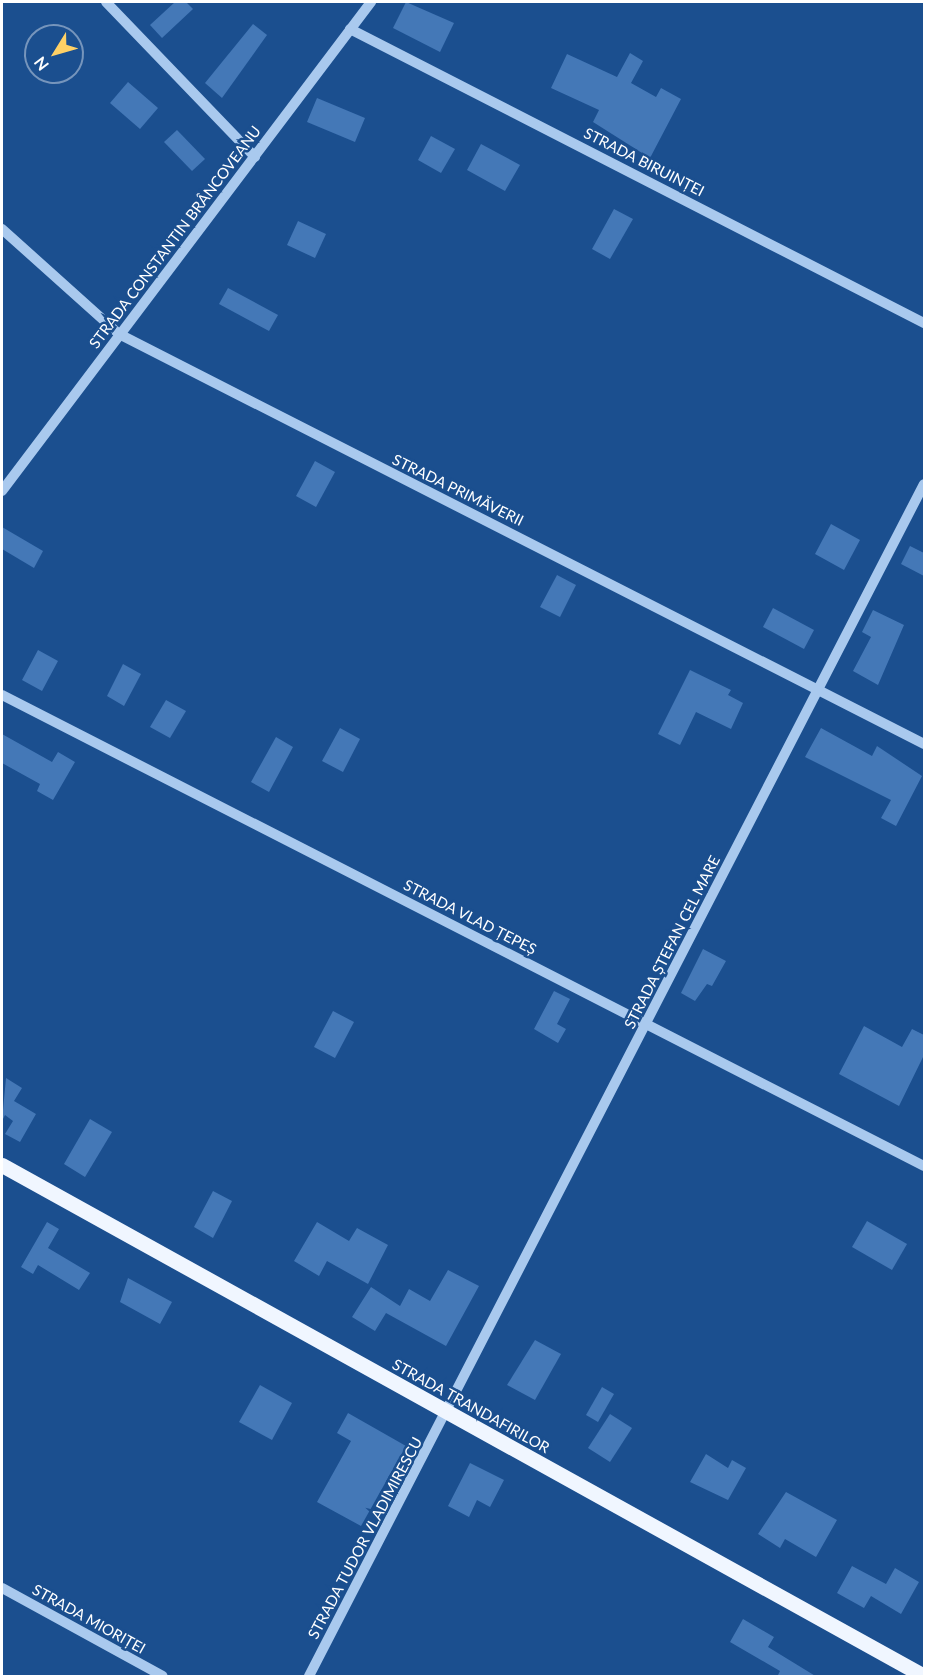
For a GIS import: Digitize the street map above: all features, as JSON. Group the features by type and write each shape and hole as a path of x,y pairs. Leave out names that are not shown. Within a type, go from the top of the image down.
{"main road":[{"name":"STRADA TRANDAFIRILOR","path":"2,1165 922,1675"}],"street":[{"path":"106,2 255,157"},
{"name":"STRADA CONSTANTIN BRÂNCOVEANU","path":"2,491 371,2"},
{"name":"STRADA BIRUINȚEI","path":"350,29 924,322"},
{"name":"STRADA PRIMĂVERII","path":"2,229 119,334 924,744"},
{"name":"STRADA ȘTEFAN CEL MARE","path":"448,1414 924,484"},
{"name":"STRADA VLAD ȚEPEȘ","path":"2,694 924,1166"},
{"name":"STRADA TUDOR VLADIMIRESCU","path":"309,1677 448,1414"},
{"name":"STRADA MIORIȚEI","path":"2,1588 163,1677"}],"building":[{"path":"175,2 186,2 193,9 162,38 150,25"},
{"path":"406,2 454,23 440,52 393,28"},
{"path":"253,24 267,35 222,98 205,83"},
{"path":"630,53 643,61 631,83 656,97 661,88 681,99 650,158 593,122 599,110 551,88 567,54 617,77"},
{"path":"128,82 158,108 140,129 110,103"},
{"path":"317,98 365,118 355,142 307,122"},
{"path":"177,130 205,159 192,171 164,142"},
{"path":"431,136 455,149 441,173 418,160"},
{"path":"481,144 520,165 505,191 467,170"},
{"path":"614,209 633,219 610,259 592,249"},
{"path":"298,221 326,234 315,258 287,245"},
{"path":"228,288 278,315 269,331 219,304"},
{"path":"315,461 335,472 316,507 296,496"},
{"path":"831,524 860,540 844,570 815,554"},
{"path":"2,527 43,551 34,568 2,549"},
{"path":"910,546 924,553 924,576 901,564"},
{"path":"557,575 576,585 560,617 540,607"},
{"path":"773,608 814,630 804,649 763,627"},
{"path":"873,610 904,625 878,685 853,671 871,637 862,632"},
{"path":"38,650 58,661 42,691 22,680"},
{"path":"123,664 141,674 124,706 107,696"},
{"path":"690,670 731,690 728,695 743,703 731,729 696,712 680,745 658,734"},
{"path":"166,700 186,711 170,738 150,727"},
{"path":"340,728 360,739 343,772 322,761"},
{"path":"821,728 872,756 877,746 922,776 896,826 881,818 891,800 805,757"},
{"path":"2,734 52,762 58,752 75,762 53,800 37,791 40,784 2,763"},
{"path":"276,737 293,747 269,792 251,782"},
{"path":"703,949 726,961 712,986 707,984 695,1001 681,993"},
{"path":"554,991 570,999 557,1024 566,1029 558,1043 534,1029"},
{"path":"333,1011 354,1022 335,1058 314,1047"},
{"path":"864,1026 902,1047 912,1029 924,1035 924,1055 899,1106 839,1074"},
{"path":"6,1078 22,1088 14,1101 36,1114 20,1142 5,1134 13,1121 5,1115 2,1121"},
{"path":"90,1119 112,1132 85,1177 64,1164"},
{"path":"213,1191 232,1201 213,1238 194,1227"},
{"path":"867,1221 907,1244 892,1270 852,1247"},
{"path":"47,1222 59,1229 48,1248 90,1273 79,1290 38,1265 33,1274 21,1267"},
{"path":"317,1222 349,1241 357,1228 388,1245 368,1284 327,1261 319,1276 294,1261"},
{"path":"448,1270 479,1286 446,1346 386,1313 375,1331 352,1317 371,1287 400,1306 409,1289 430,1301"},
{"path":"128,1278 172,1302 160,1324 120,1302"},
{"path":"535,1340 561,1354 535,1400 507,1385"},
{"path":"260,1385 292,1403 272,1440 239,1422"},
{"path":"602,1387 614,1394 598,1422 586,1415"},
{"path":"348,1413 406,1446 361,1526 317,1502 351,1441 337,1433"},
{"path":"610,1414 632,1428 610,1462 588,1448"},
{"path":"706,1454 728,1468 732,1460 746,1468 728,1500 690,1482"},
{"path":"470,1463 504,1480 490,1507 477,1500 469,1517 448,1506"},
{"path":"786,1492 837,1520 816,1557 785,1539 780,1548 758,1534"},
{"path":"852,1566 886,1584 895,1568 919,1582 901,1614 871,1596 864,1608 837,1593"},
{"path":"743,1619 774,1637 768,1647 817,1677 777,1677 780,1671 730,1642"}]}
